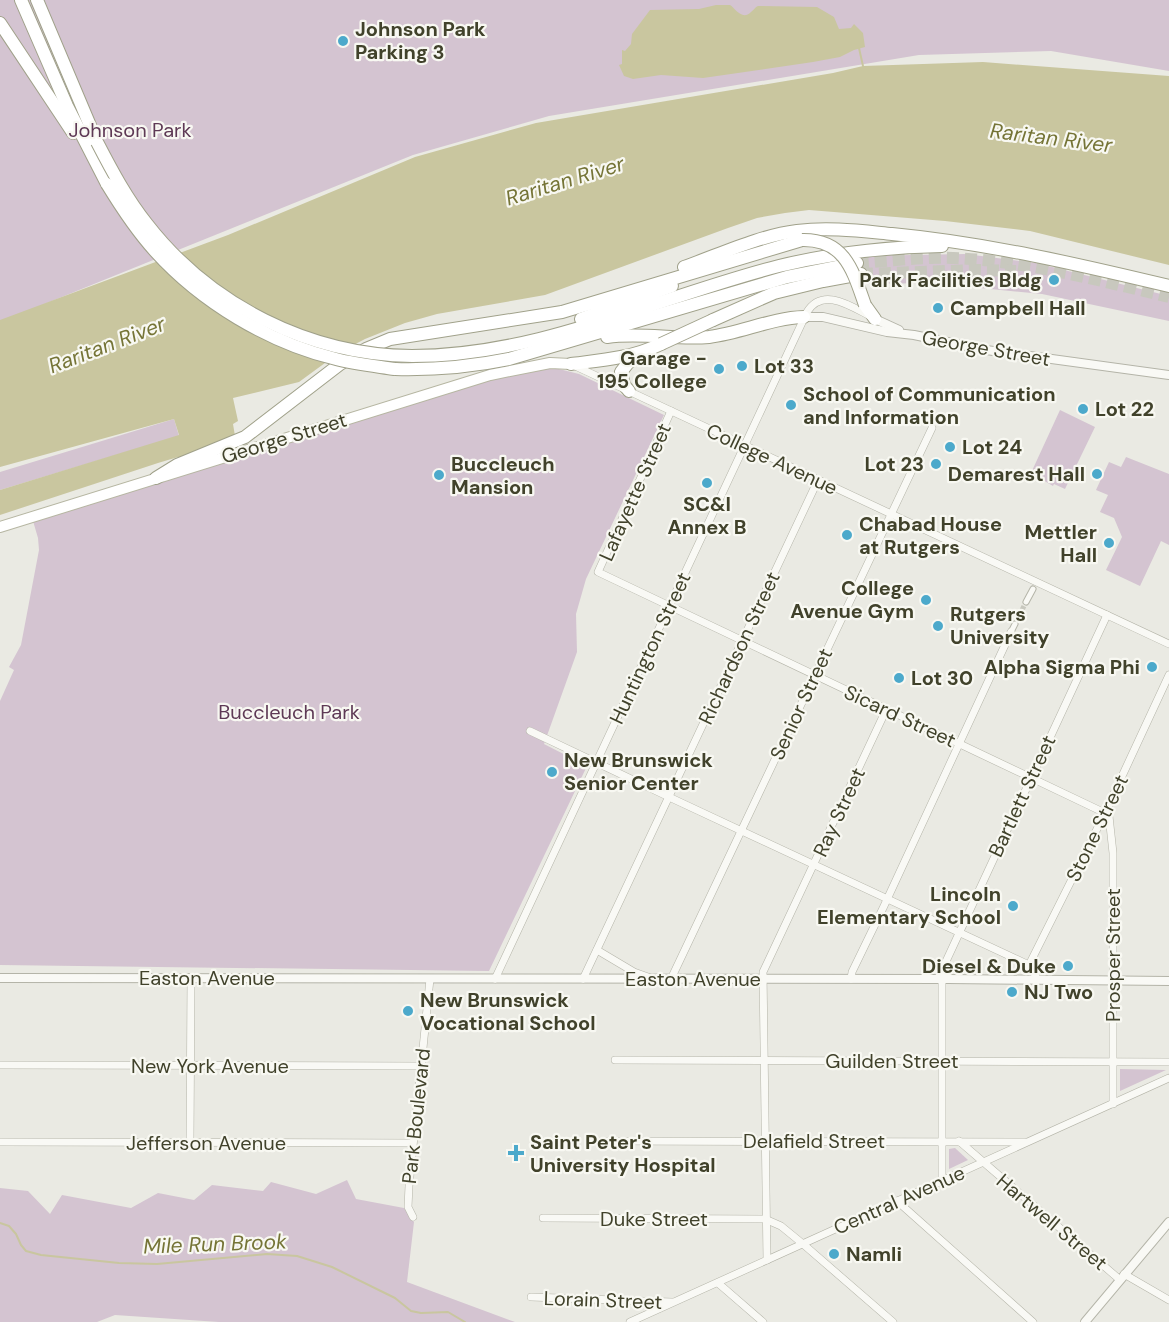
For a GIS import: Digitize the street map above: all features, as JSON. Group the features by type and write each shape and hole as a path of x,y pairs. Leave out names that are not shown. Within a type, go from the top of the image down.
{"highway":[{"path":"21,0 82,142"},
{"path":"38,4 97,142 131,203 158,237 192,271 240,307 289,332 321,343 383,356 480,351 563,333 776,267 824,256 900,247 959,246 1006,249"},
{"path":"0,23 82,142 106,184 137,230 172,269 206,296 245,322 304,350 336,359 395,369 472,367 576,341 787,278 859,269 774,293 642,353 628,363 621,372 624,385 629,391"},
{"path":"562,312 761,239 795,231 839,229 1006,249 1169,286"},
{"path":"480,351 563,326 789,242 814,239 824,242 841,254 853,271 866,305 875,319"},
{"path":"156,478 177,465 245,437 340,364 390,339 562,312 748,256"},
{"path":"576,341 620,335 712,337 780,319 804,318"},
{"path":"571,364 642,353"}],"main road":[{"name":"George Street","path":"0,527 490,375 550,363 571,364"}],"street":[{"path":"804,318 810,307 819,301 828,299 841,302 914,335"},
{"name":"George Street","path":"804,318 823,317 887,332 914,335 986,350 1169,375"},
{"name":"Huntington Street","path":"495,979 630,695 669,605 804,318"},
{"name":"College Avenue","path":"571,364 1169,644"},
{"name":"Lafayette Street","path":"598,572 671,411"},
{"name":"Senior Street","path":"671,979 932,428"},
{"name":"Richardson Street","path":"583,979 818,480"},
{"name":"Sicard Street","path":"598,572 886,710 1107,810"},
{"path":"1026,602 1033,589"},
{"name":"Bartlett Street","path":"942,1181 942,970 1107,615"},
{"path":"851,979 852,972 1015,624"},
{"name":"Stone Street","path":"1029,965 1107,810 1169,675"},
{"name":"Ray Street","path":"767,1260 763,972 886,710"},
{"path":"530,731 1029,965 1038,980"},
{"name":"Prosper Street","path":"1107,810 1113,853 1113,1104"},
{"path":"597,950 634,972 653,979"},
{"name":"Easton Avenue","path":"0,978 1169,981"},
{"path":"190,978 190,1143"},
{"name":"Park Boulevard","path":"412,1217 408,1207 412,1143 430,979"},
{"name":"Guilden Street","path":"615,1060 1169,1062"},
{"name":"New York Avenue","path":"0,1065 420,1066"},
{"name":"Central Avenue","path":"630,1322 642,1320 674,1302 1169,1078"},
{"name":"Delafield Street","path":"602,1141 1027,1142"},
{"name":"Hartwell Street","path":"959,1141 982,1163 1122,1277 1169,1300"},
{"name":"Jefferson Avenue","path":"0,1142 412,1143"},
{"path":"897,1201 1033,1322"},
{"name":"Duke Street","path":"543,1218 765,1219"},
{"path":"765,1219 781,1226 893,1322"},
{"path":"1085,1322 1169,1222"},
{"path":"718,1283 763,1322"},
{"name":"Lorain Street","path":"531,1297 674,1302"}],"green space":[{"name":"Johnson Park","path":"0,0 1169,0 1169,71 1051,51 919,55 549,116 413,155 0,322"},
{"path":"966,254 1036,263 1169,296 1169,321 1042,294 930,283 869,284 858,256"},
{"name":"Buccleuch Park","path":"555,368 579,374 664,415 586,579 576,614 577,652 544,744 587,766 489,971 0,965 0,701 14,670 9,667 21,645 39,550 33,521 494,378"},
{"path":"1060,410 1095,427 1065,489 1054,484 1053,486 1031,473"},
{"path":"174,419 179,436 0,490 0,472"},
{"path":"1126,457 1169,474 1169,545 1161,541 1140,586 1106,570 1122,537 1114,518 1100,512 1108,495 1096,490 1109,462 1121,467"},
{"path":"1120,1069 1166,1070 1120,1091"},
{"path":"955,1148 968,1160 949,1169 949,1149"},
{"path":"347,1180 356,1199 404,1208 414,1222 407,1282 515,1322 219,1322 115,1315 97,1322 0,1322 0,1188 28,1191 50,1214 62,1195 131,1208 158,1193 194,1200 212,1185 263,1191 271,1182 316,1194"}],"water":[{"path":"730,5 742,15 748,14 758,6 817,7 834,17 839,29 851,28 854,24 863,33 865,47 840,57 703,78 661,75 633,79 624,76 619,65 622,64 622,50 625,51 631,44 632,34 650,10 699,9"},
{"name":"Raritan River","path":"983,62 1169,76 1169,265 1030,231 945,221 809,210 757,218 545,295 437,314 405,323 340,352 299,382 233,398 238,421 233,424 235,436 182,459 178,457 158,463 0,515 0,490 179,435 174,419 0,467 0,320 228,235 415,157 536,123 863,66"}],"waterway":[{"path":"859,48 863,66"},
{"name":"Mile Run Brook","path":"0,1223 9,1226 26,1251 41,1255 119,1263 157,1264 267,1254 297,1256 332,1267 395,1298 411,1311 448,1312 465,1322"}],"tunnel":[{"path":"857,263 929,258 1008,263 1062,272 1169,297"},
{"path":"861,274 1016,271"},
{"path":"1015,624 1026,602"}],"place":[{"name":"Johnson Park Parking 3","path":"343,41"},
{"name":"Park Facilities Bldg","path":"1054,280"},
{"name":"Campbell Hall","path":"938,308"},
{"name":"Lot 33","path":"742,366"},
{"name":"Garage - 195 College","path":"719,369"},
{"name":"School of Communication and Information","path":"791,405"},
{"name":"Lot 22","path":"1083,409"},
{"name":"Lot 24","path":"950,447"},
{"name":"Lot 23","path":"936,464"},
{"name":"Demarest Hall","path":"1097,474"},
{"name":"Buccleuch Mansion","path":"439,475"},
{"name":"SC&I Annex B","path":"707,483"},
{"name":"Chabad House at Rutgers","path":"847,535"},
{"name":"Mettler Hall","path":"1109,543"},
{"name":"College Avenue Gym","path":"926,600"},
{"name":"Rutgers University","path":"938,626"},
{"name":"Alpha Sigma Phi","path":"1152,667"},
{"name":"Lot 30","path":"899,678"},
{"name":"New Brunswick Senior Center","path":"552,772"},
{"name":"Lincoln Elementary School","path":"1013,906"},
{"name":"Diesel & Duke","path":"1068,966"},
{"name":"NJ Two","path":"1012,992"},
{"name":"New Brunswick Vocational School","path":"408,1011"},
{"name":"Saint Peter's University Hospital","path":"516,1153"},
{"name":"Namli","path":"834,1254"}]}
